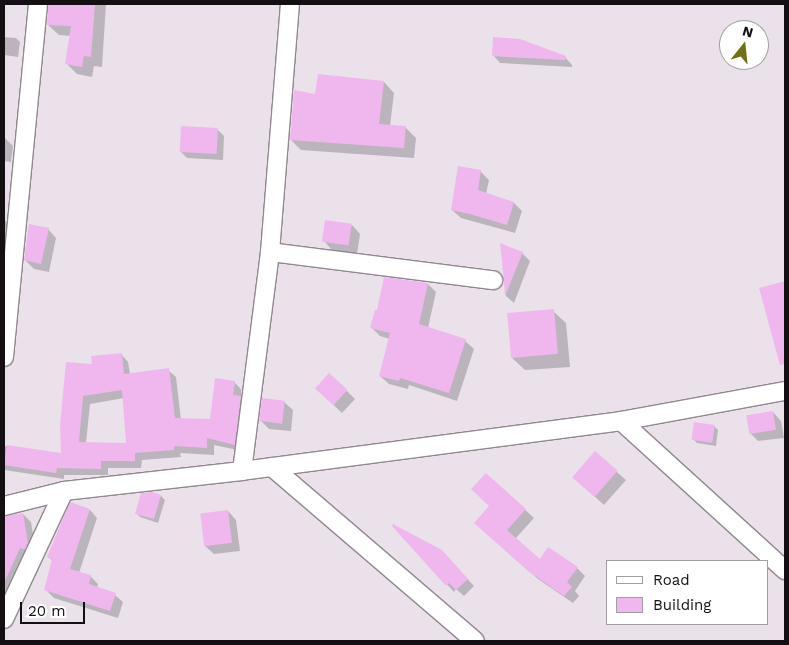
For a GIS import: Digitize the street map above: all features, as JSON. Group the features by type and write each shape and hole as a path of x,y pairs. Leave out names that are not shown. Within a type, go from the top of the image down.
{"street":[{"path":"4,357 38,4"},
{"path":"242,471 270,252 290,4"},
{"path":"270,252 493,280"},
{"path":"4,506 64,491 242,471 621,421 785,391"},
{"path":"621,421 785,570"},
{"path":"272,467 475,641"},
{"path":"4,619 64,491"}],"building":[{"path":"48,4 95,4 91,57 84,56 82,67 65,64 71,26 47,25"},
{"path":"493,37 520,39 566,56 565,60 492,56"},
{"path":"318,74 384,81 379,124 406,126 404,148 290,140 294,90 315,94"},
{"path":"181,126 218,128 217,154 180,152"},
{"path":"458,166 481,170 478,190 514,202 507,225 451,210"},
{"path":"325,220 352,224 349,246 322,242"},
{"path":"29,224 49,228 41,264 24,260"},
{"path":"500,243 523,252 505,296 504,281"},
{"path":"384,277 428,283 419,324 466,339 449,393 400,378 399,381 379,376 390,333 370,328 375,310 377,310"},
{"path":"785,281 785,364 780,365 759,288"},
{"path":"554,309 558,354 511,358 507,313"},
{"path":"122,353 124,374 169,368 175,418 210,419 215,378 235,381 233,395 241,396 235,445 207,438 207,448 174,446 174,450 135,453 135,461 101,461 101,469 57,468 56,473 4,465 7,445 61,453 60,425 66,362 92,364 91,356","holes":["122,390 126,443 79,442 83,396"]},
{"path":"329,373 348,390 334,405 315,389"},
{"path":"262,398 285,401 282,424 259,421"},
{"path":"773,411 776,430 749,434 746,415"},
{"path":"694,422 715,425 712,443 691,440"},
{"path":"595,451 618,471 595,497 572,477"},
{"path":"486,473 526,509 507,530 540,559 548,547 578,567 567,582 572,587 564,596 528,571 474,523 489,506 471,489"},
{"path":"152,492 161,495 154,519 135,514 141,493"},
{"path":"70,502 90,509 70,569 91,575 89,584 116,593 110,611 44,590 52,559 47,557"},
{"path":"228,510 232,543 204,546 200,513"},
{"path":"23,513 28,543 25,550 20,548 4,583 4,516"},
{"path":"393,524 442,550 468,579 456,590 449,583 446,586 392,526"}]}
